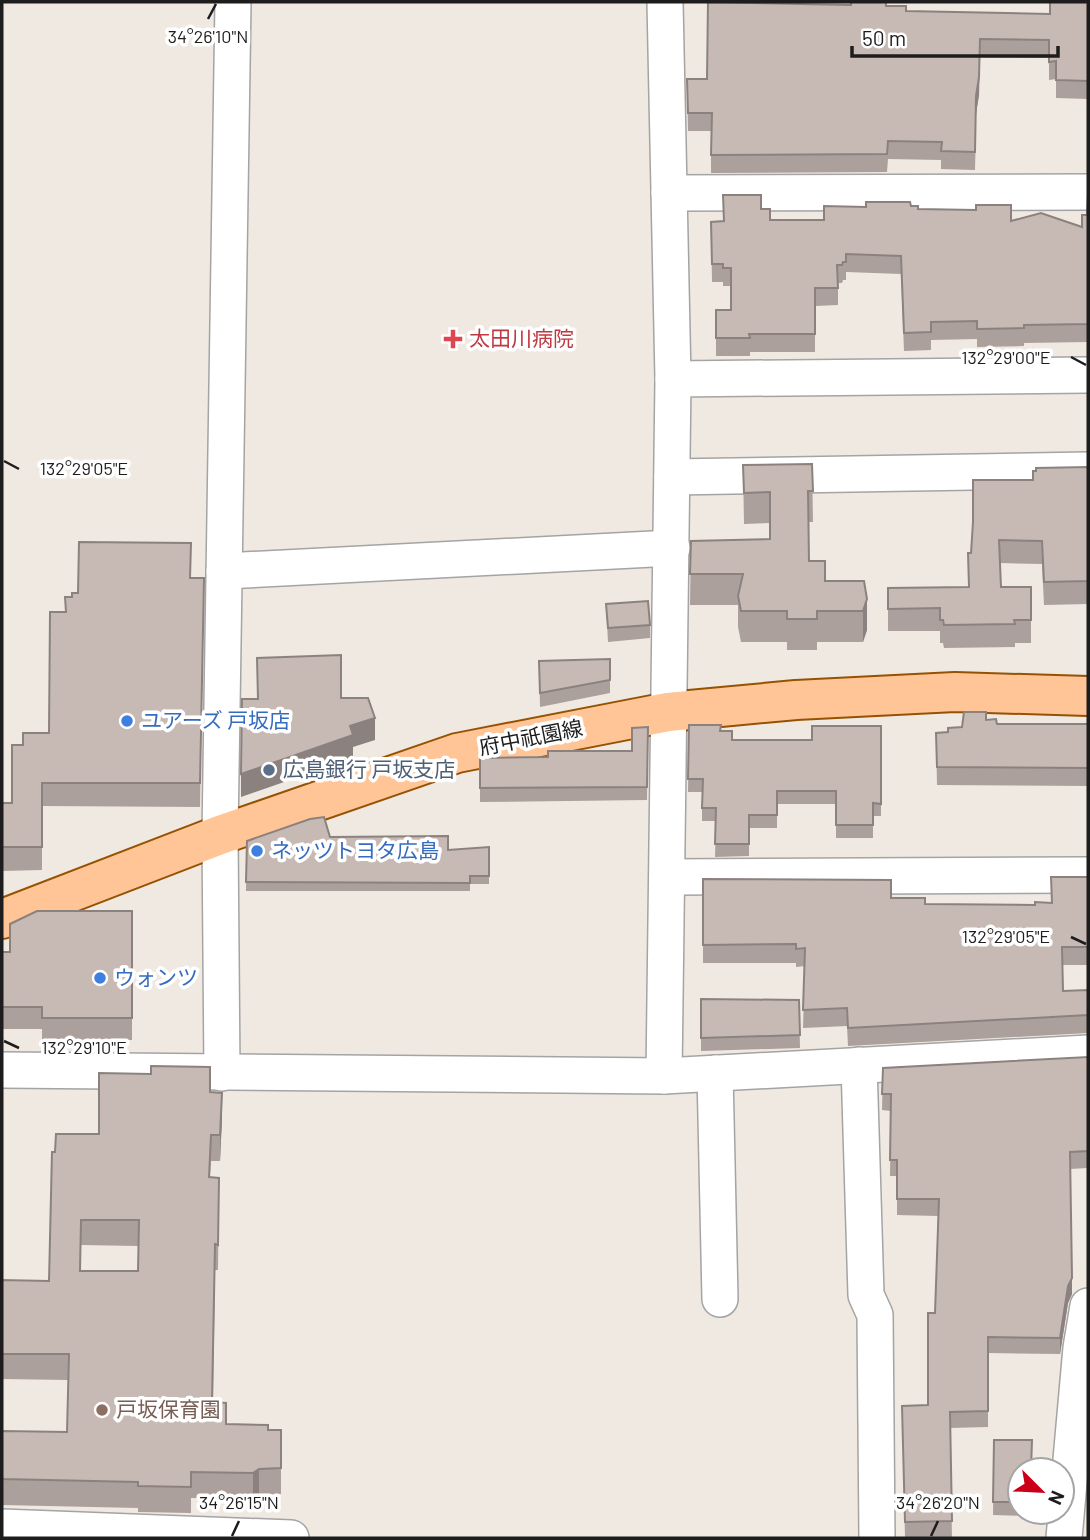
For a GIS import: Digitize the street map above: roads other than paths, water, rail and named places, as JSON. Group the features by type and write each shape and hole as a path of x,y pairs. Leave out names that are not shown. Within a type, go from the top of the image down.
{"main road":[{"name":"府中祇園線","path":"2,919 220,835 457,753 668,712 796,699 955,692 1088,696"}],"street":[{"path":"222,1073 220,835 233,2"},
{"path":"664,1076 673,379 665,2"},
{"path":"669,193 1088,192"},
{"path":"673,379 1088,375"},
{"path":"672,477 1088,470"},
{"path":"224,571 672,548"},
{"path":"667,877 1088,875"},
{"path":"2,1070 664,1076 1088,1053"},
{"path":"859,1065 866,1295 874,1315 877,1538"},
{"path":"715,1073 720,1299"},
{"path":"1064,1538 1081,1348 1088,1306"},
{"path":"2,1527 291,1538"}],"place":[{"name":"太田川病院","path":"453,339"},
{"name":"ユアーズ 戸坂店","path":"127,721"},
{"name":"広島銀行 戸坂支店","path":"269,770"},
{"name":"ネッツトヨタ広島","path":"257,851"},
{"name":"ウォンツ","path":"100,978"},
{"name":"戸坂保育園","path":"102,1410"}]}
